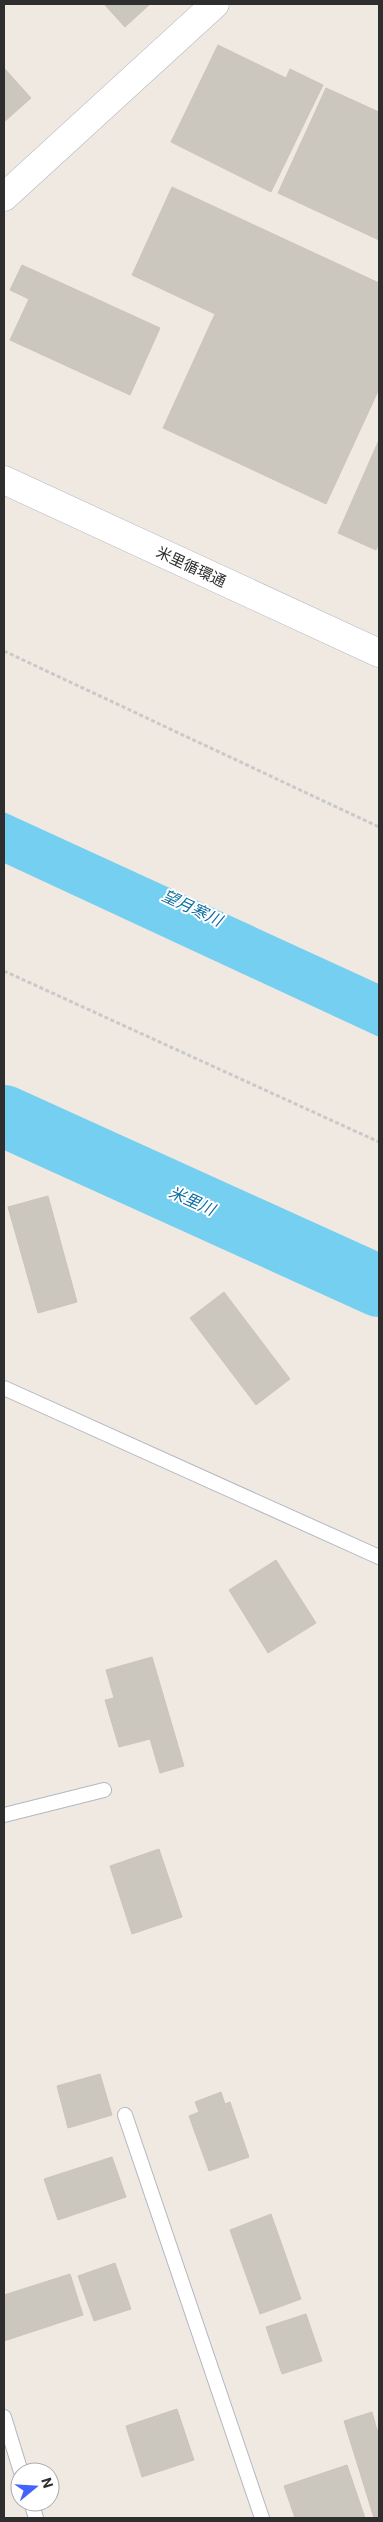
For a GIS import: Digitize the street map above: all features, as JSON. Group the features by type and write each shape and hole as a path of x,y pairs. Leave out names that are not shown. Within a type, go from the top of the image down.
{"street":[{"path":"4,197 215,4"},
{"name":"米里循環通","path":"4,480 379,653"}],"lane":[{"path":"4,1388 379,1556"},
{"path":"4,1815 104,1790"},
{"path":"125,2115 262,2518"},
{"path":"4,2418 18,2462"}],"path":[{"path":"4,651 379,827"},
{"path":"4,971 379,1142"}],"water":[{"name":"望月寒川","path":"4,812 379,984 379,1037 4,863"}],"building":[{"path":"104,4 150,4 125,27"},
{"path":"218,45 286,78 290,69 323,85 271,192 171,142"},
{"path":"4,68 31,98 4,122"},
{"path":"326,88 379,112 379,240 278,193"},
{"path":"172,187 379,283 379,389 326,504 163,428 215,314 132,275"},
{"path":"22,265 160,328 130,395 10,340 29,299 10,290"},
{"path":"379,440 379,543 376,550 338,533"},
{"path":"48,1196 77,1302 38,1313 8,1207"},
{"path":"224,1292 290,1379 256,1405 190,1318"},
{"path":"276,1560 316,1623 268,1653 229,1590"},
{"path":"152,1657 184,1766 160,1773 150,1739 119,1747 105,1700 114,1698 106,1670"},
{"path":"159,1849 182,1917 132,1934 110,1866"},
{"path":"100,2074 112,2115 68,2128 57,2086"},
{"path":"221,2092 225,2104 230,2102 249,2157 209,2171 189,2116 199,2112 195,2102"},
{"path":"112,2157 126,2197 58,2220 44,2179"},
{"path":"271,2214 301,2299 260,2314 230,2230"},
{"path":"115,2263 131,2309 94,2321 78,2276"},
{"path":"70,2274 83,2315 4,2341 4,2295"},
{"path":"306,2314 322,2361 282,2374 266,2327"},
{"path":"177,2409 194,2460 142,2477 126,2426"},
{"path":"372,2412 377,2430 379,2430 379,2518 374,2518 344,2421"},
{"path":"347,2465 365,2518 295,2518 284,2486"}],"waterway":[{"name":"米里川","path":"4,1116 379,1286"}]}
